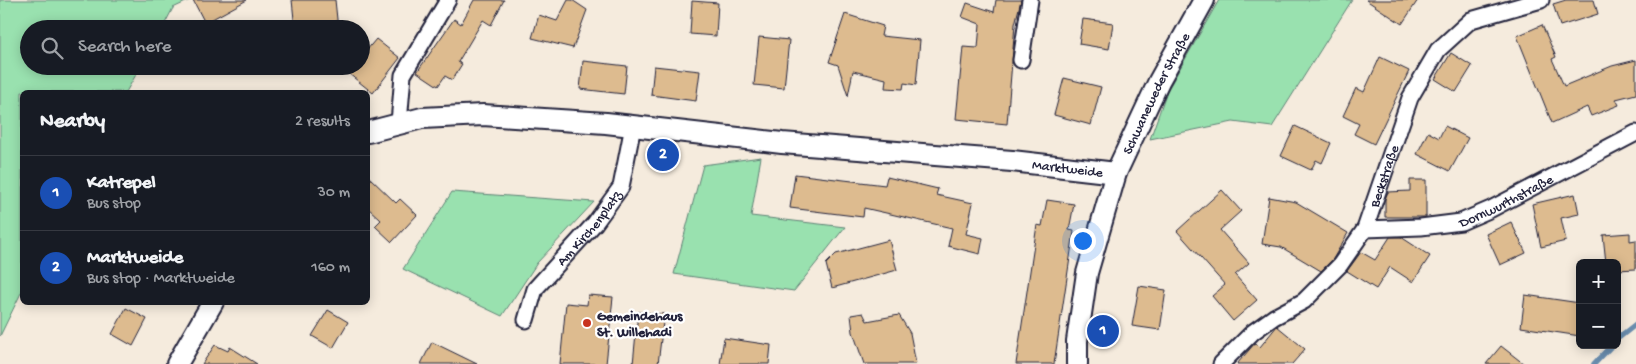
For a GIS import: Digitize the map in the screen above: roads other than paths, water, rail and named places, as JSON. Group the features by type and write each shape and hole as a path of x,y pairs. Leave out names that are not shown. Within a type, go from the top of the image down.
{"street":[{"path":"399,123 403,75 448,0"},
{"path":"1021,60 1030,0"},
{"name":"Schwaneweder Straße","path":"1077,364 1077,341 1087,273 1116,173 1159,81 1204,0"},
{"name":"Beckstraße","path":"1221,364 1253,332 1274,317 1304,301 1340,265 1365,228 1410,98 1438,50 1470,20 1541,0"},
{"name":"Marktweide","path":"370,131 422,118 483,115 634,126 782,143 1012,161 1116,173"},
{"name":"Am Kirchenplatz","path":"526,320 535,289 595,223 621,186 634,126"},
{"name":"Dornwurthstraße","path":"1365,228 1421,227 1461,222 1491,209 1636,134"},
{"path":"177,364 211,305"}],"waterway":[{"path":"1621,336 1636,324"},
{"path":"1594,364 1608,349"}],"place":[{"name":"Marktweide","path":"663,155"},
{"name":"Gemeindehaus St. Willehadi","path":"587,323"},
{"name":"Katrepel","path":"1103,331"}]}
